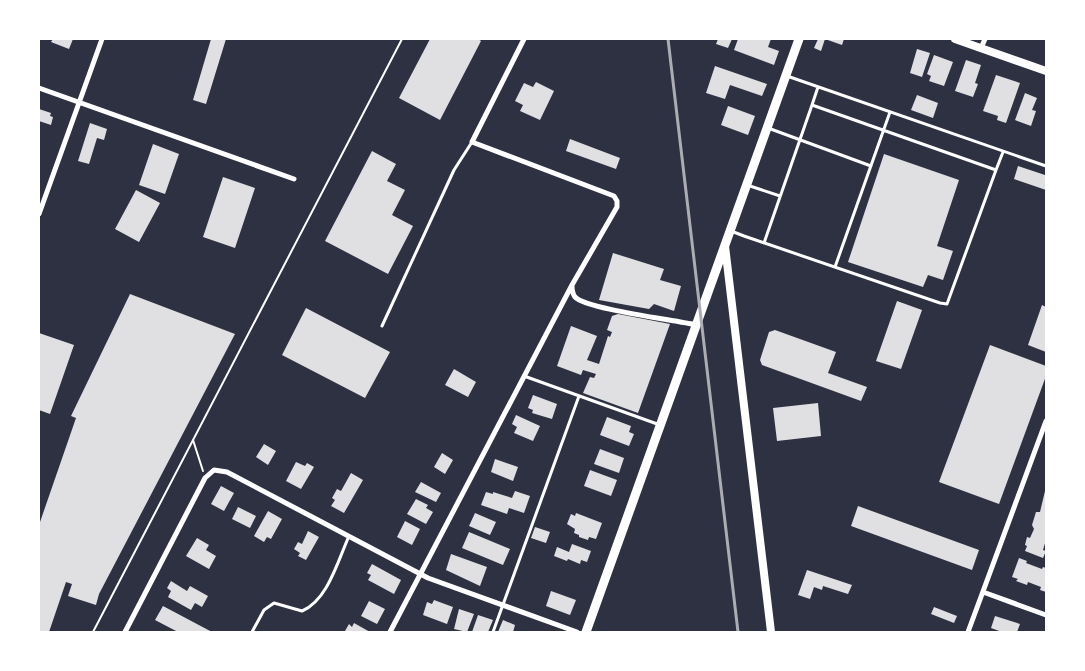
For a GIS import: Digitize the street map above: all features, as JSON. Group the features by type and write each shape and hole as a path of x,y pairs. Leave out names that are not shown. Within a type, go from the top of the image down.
{"main road":[{"path":"586,632 799,39"}],"street":[{"path":"39,214 102,39"},
{"path":"390,632 572,285 617,207 618,201 614,196 602,190 472,142 524,39"},
{"path":"955,39 1046,71"},
{"path":"981,48 985,39"},
{"path":"39,88 294,179"},
{"path":"725,246 771,632"},
{"path":"572,285 572,292 575,298 592,305 696,324"},
{"path":"968,632 1046,421"},
{"path":"125,632 205,478 214,470 227,472 350,534 421,572 428,578 577,632"},
{"path":"983,592 1046,615"}],"lane":[{"path":"786,75 1046,166"},
{"path":"764,243 818,87"},
{"path":"812,105 996,170"},
{"path":"835,267 890,112"},
{"path":"767,128 870,166"},
{"path":"382,326 454,170 472,142"},
{"path":"730,231 946,304 1003,151"},
{"path":"747,185 780,196"},
{"path":"524,376 660,425"},
{"path":"493,632 579,396"},
{"path":"252,632 264,610 274,603 302,611 310,608 318,599 327,583 350,534"}],"path":[{"path":"93,632 402,39"},
{"path":"193,440 205,478"}],"building":[{"path":"53,39 73,39 69,49 51,42"},
{"path":"211,39 226,39 206,104 193,100"},
{"path":"430,39 478,39 481,41 440,120 399,98"},
{"path":"718,39 732,39 728,48 716,44"},
{"path":"738,39 771,39 768,47 779,51 774,65 734,50"},
{"path":"818,39 825,39 821,51 814,48"},
{"path":"825,39 844,39 842,45"},
{"path":"917,49 930,53 922,77 910,73"},
{"path":"934,55 953,62 944,86 929,81 931,76 927,74"},
{"path":"966,60 981,65 975,83 978,84 973,97 955,91"},
{"path":"715,66 767,84 762,96 730,85 725,99 706,93"},
{"path":"996,75 1020,83 1006,123 997,120 998,116 983,111"},
{"path":"536,82 554,91 540,120 520,111 523,105 515,101 524,83 533,87"},
{"path":"1025,93 1037,98 1032,110 1036,111 1031,126 1015,120"},
{"path":"917,95 938,103 933,118 911,110"},
{"path":"728,106 755,116 748,135 721,125"},
{"path":"39,109 51,113 50,116 53,117 51,125 39,121"},
{"path":"90,123 107,129 104,140 97,138 89,164 78,161"},
{"path":"570,139 620,158 616,169 566,151"},
{"path":"153,144 179,154 165,194 139,185"},
{"path":"372,151 396,164 387,181 405,190 392,215 413,226 388,274 325,241"},
{"path":"884,154 959,180 937,246 953,251 943,280 928,275 923,287 848,262"},
{"path":"1018,166 1045,175 1046,190 1014,179"},
{"path":"223,177 255,188 235,248 203,237"},
{"path":"136,190 160,203 139,242 115,229"},
{"path":"613,253 664,269 660,280 681,286 674,311 654,304 649,309 599,300"},
{"path":"130,294 235,334 99,594 96,605 68,596 72,584 66,582 49,632 39,632 39,525 76,418 71,416"},
{"path":"897,301 922,310 901,369 876,361"},
{"path":"1042,305 1046,307 1046,352 1028,345"},
{"path":"306,308 390,352 365,398 282,355"},
{"path":"618,314 670,324 638,413 583,393 590,377 594,378 596,374 583,370 581,375 557,366 571,326 597,336 587,360 599,364 608,336 610,337 612,332 607,330 612,316"},
{"path":"775,330 836,352 828,373 867,387 861,401 762,365 760,360 769,332"},
{"path":"39,333 74,345 50,414 39,410"},
{"path":"990,345 1046,366 1046,376 999,504 939,482"},
{"path":"454,369 476,382 468,397 445,385"},
{"path":"533,395 557,404 552,419 532,413 533,410 528,408"},
{"path":"818,403 821,436 777,441 773,408"},
{"path":"516,415 540,426 533,441 514,433 517,427 512,424"},
{"path":"607,417 631,426 629,432 634,434 629,446 600,435"},
{"path":"264,444 276,451 268,465 256,457"},
{"path":"600,449 624,458 619,473 594,464"},
{"path":"442,453 453,460 445,474 434,467"},
{"path":"495,459 518,467 513,481 491,472"},
{"path":"296,462 305,466 307,463 314,467 301,489 286,481"},
{"path":"590,470 617,480 611,496 584,486"},
{"path":"351,473 363,480 344,513 331,506 335,500 332,498 337,489 341,491"},
{"path":"421,482 441,493 436,502 415,492"},
{"path":"221,486 234,493 224,511 211,504"},
{"path":"515,491 530,496 524,513 509,508 507,514 481,505 486,492 493,494 493,492 512,498"},
{"path":"1045,491 1046,540 1043,550 1046,551 1043,558 1025,551 1027,546 1025,545 1027,537 1030,538 1034,529 1032,525 1036,512 1040,512"},
{"path":"416,499 428,505 426,508 433,512 426,524 407,514"},
{"path":"858,506 979,550 972,570 851,526"},
{"path":"238,507 256,516 250,528 232,519"},
{"path":"268,511 282,519 271,539 267,537 264,542 254,536"},
{"path":"475,513 496,522 490,535 469,526"},
{"path":"576,513 602,523 596,539 589,537 588,540 579,537 579,535 574,533 575,529 567,524 571,514 575,516"},
{"path":"405,521 420,529 412,545 397,537"},
{"path":"535,527 550,532 546,543 531,538"},
{"path":"308,531 319,537 306,560 298,556 300,553 294,549 298,542 302,544"},
{"path":"469,532 510,549 503,565 462,548"},
{"path":"197,538 209,545 206,550 216,556 209,569 186,556"},
{"path":"572,544 591,551 587,562 581,560 580,564 554,556 557,547 569,552"},
{"path":"451,554 487,567 480,586 446,570"},
{"path":"1019,558 1042,569 1043,567 1046,568 1046,592 1040,590 1041,587 1028,582 1027,585 1016,581 1018,579 1012,577"},
{"path":"372,564 401,580 394,594 368,580 371,575 367,573"},
{"path":"807,570 852,585 848,594 823,586 822,590 814,587 810,599 798,595"},
{"path":"171,581 187,591 190,586 208,596 202,607 195,603 191,610 168,597 171,591 167,588"},
{"path":"551,591 576,600 570,615 546,606"},
{"path":"434,600 453,607 447,624 423,615 427,602 432,604"},
{"path":"369,601 385,609 377,624 361,616"},
{"path":"163,606 212,632 178,632 155,620"},
{"path":"934,607 957,616 954,623 931,614"},
{"path":"459,609 474,614 467,632 454,629"},
{"path":"478,615 493,620 488,632 472,632"},
{"path":"995,616 1020,624 1017,632 1002,632 991,628"},
{"path":"503,620 515,625 513,632 498,632"},
{"path":"354,623 370,632 345,631 349,624 352,627"}],"railway":[{"path":"668,39 738,632"}]}
